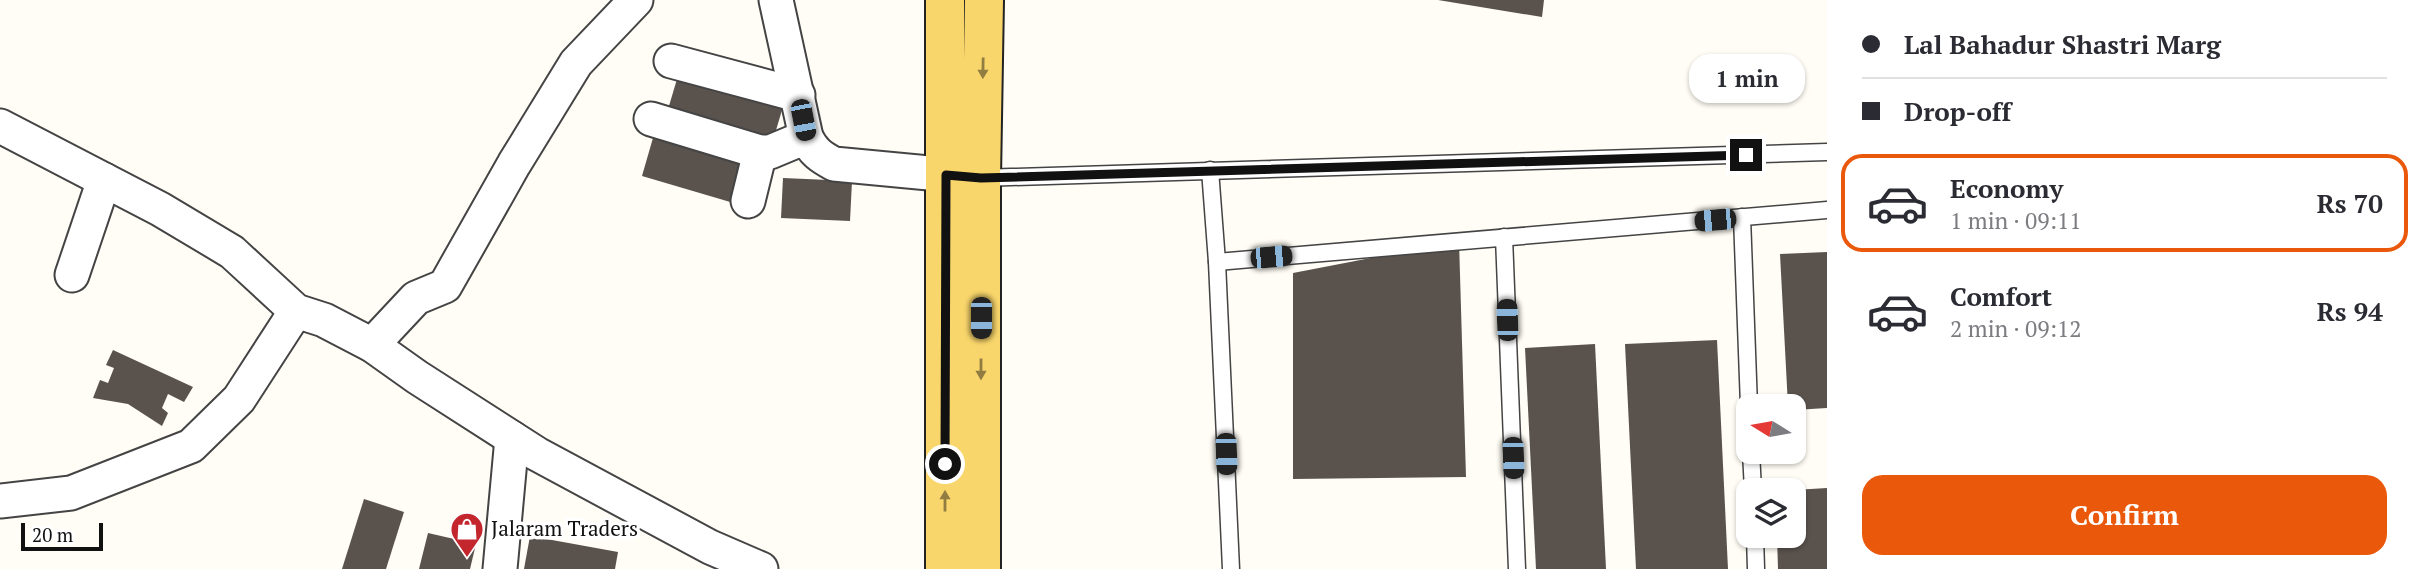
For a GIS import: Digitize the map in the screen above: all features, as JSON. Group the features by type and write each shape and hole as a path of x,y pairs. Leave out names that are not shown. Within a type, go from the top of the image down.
{"main road":[{"path":"945,0 963,177 981,569"},
{"path":"945,569 963,177 984,0"}],"street":[{"path":"372,345 416,298 445,286 514,164 576,63 636,0"},
{"path":"776,0 806,137 811,148 820,157 834,164 963,177"},
{"path":"671,61 798,95"},
{"path":"651,119 760,152 775,150 806,137"},
{"path":"0,126 160,209 232,252 296,311 324,320 372,345 537,454 698,541 761,569"},
{"path":"748,201 760,152"},
{"path":"72,275 104,180"},
{"path":"0,501 72,493 191,446 239,399 296,311"},
{"path":"500,569 512,438"}],"lane":[{"path":"963,177 1827,152"},
{"path":"1210,170 1217,262 1230,567"},
{"path":"1217,262 1827,210"},
{"path":"1742,217 1749,394"},
{"path":"1504,237 1517,569"},
{"path":"1755,548 1756,569"}],"building":[{"path":"1438,0 1544,0 1542,17"},
{"path":"680,69 785,100 771,147 666,116"},
{"path":"657,124 752,153 737,204 642,176"},
{"path":"783,178 852,181 850,221 781,218"},
{"path":"1459,241 1466,477 1293,479 1293,273"},
{"path":"1827,252 1827,408 1806,409 1806,394 1787,394 1780,254"},
{"path":"1717,340 1728,569 1636,569 1625,344"},
{"path":"1595,344 1606,569 1536,569 1525,348"},
{"path":"113,350 193,387 184,402 168,394 162,408 168,413 162,426 128,404 93,398 100,380 108,383 114,368 106,365"},
{"path":"1827,488 1827,569 1778,569 1777,548 1806,548 1806,489"},
{"path":"364,499 404,512 386,569 342,569"},
{"path":"428,533 476,544 470,569 419,569"},
{"path":"530,536 618,552 615,569 524,569"}],"place":[{"name":"Jalaram Traders","path":"467,559"}],"route":[{"path":"945,464 946,175 981,178 1746,155"}]}
